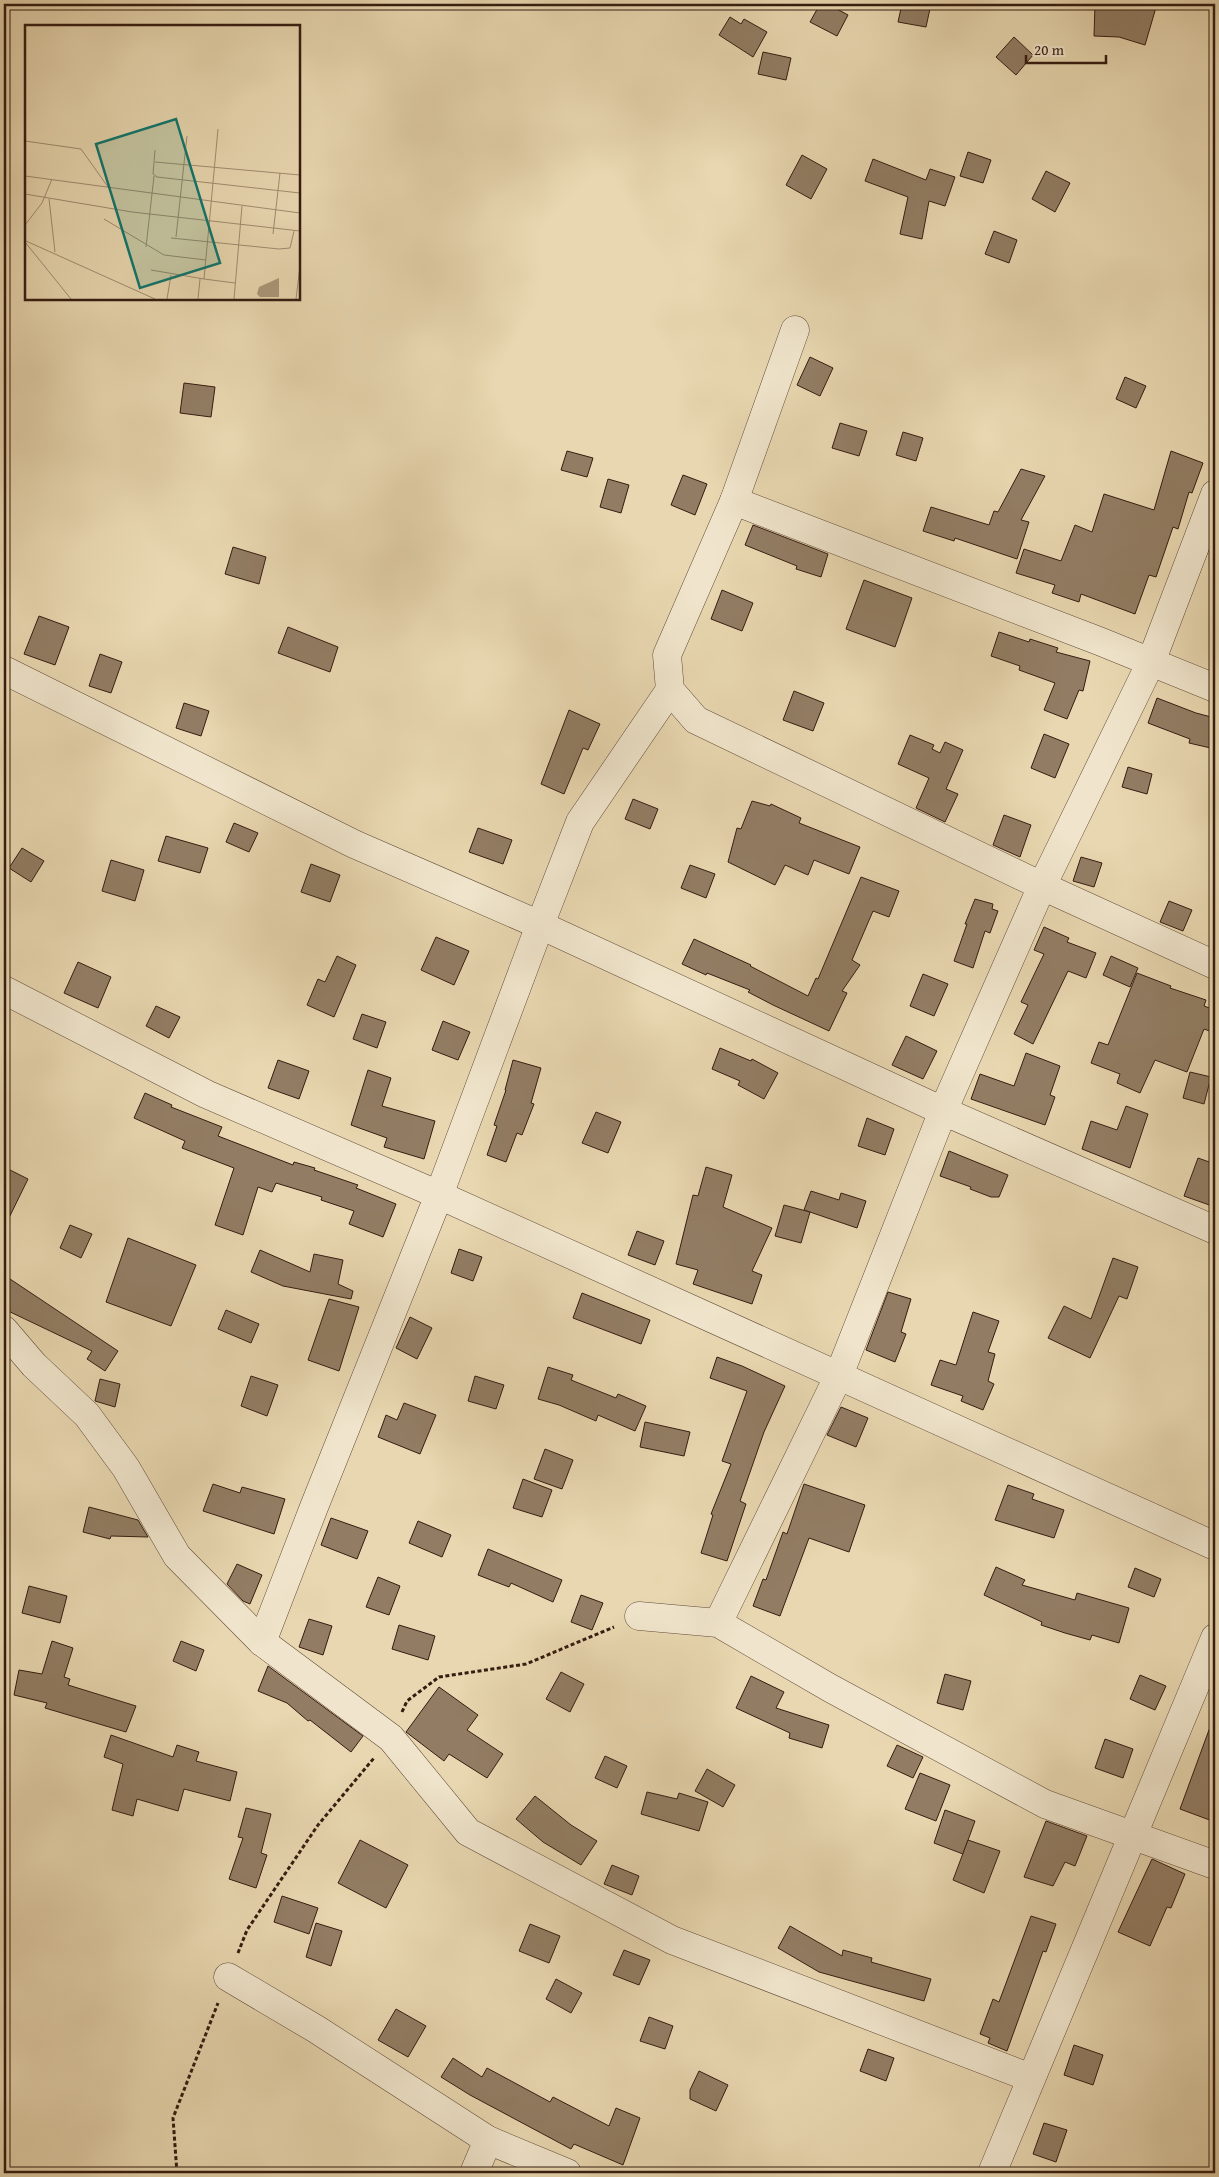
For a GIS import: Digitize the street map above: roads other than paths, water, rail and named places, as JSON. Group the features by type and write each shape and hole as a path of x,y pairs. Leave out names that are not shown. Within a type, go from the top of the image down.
{"street":[{"path":"795,330 734,501 667,655 670,690 696,720 1042,886 1215,965"},
{"path":"718,1623 839,1375 943,1111 1042,886 1151,662 1215,494"},
{"path":"734,501 1215,688"},
{"path":"4,670 354,844 540,925 943,1111 1215,1230"},
{"path":"262,1642 439,1195 580,822 670,690"},
{"path":"4,990 206,1094 439,1195 1215,1546"},
{"path":"4,1330 34,1365 87,1415 126,1468 177,1556 262,1642 391,1738 468,1832 672,1940 1031,2078"},
{"path":"639,1616 718,1623 830,1688 1045,1804 1215,1865"},
{"path":"992,2173 1215,1638"},
{"path":"228,1977 316,2029 488,2140 566,2173"},
{"path":"474,2173 488,2140"}]}
